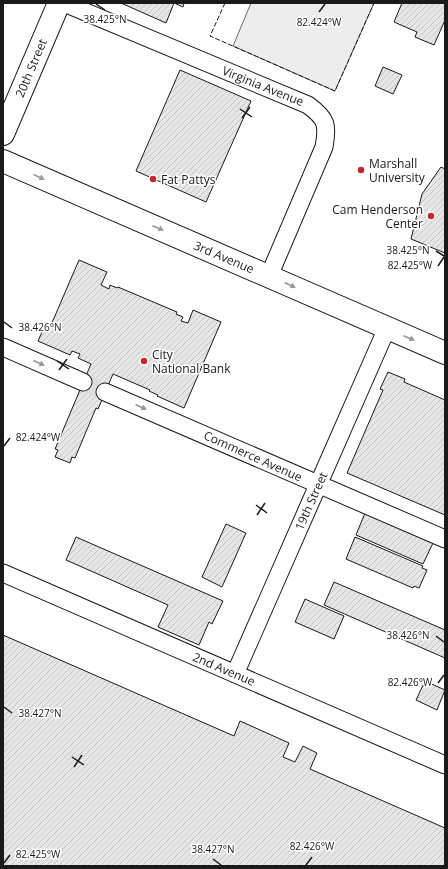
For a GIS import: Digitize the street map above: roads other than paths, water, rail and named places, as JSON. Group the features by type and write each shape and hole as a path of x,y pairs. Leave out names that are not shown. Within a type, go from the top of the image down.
{"main road":[{"name":"20th Street","path":"3,134 59,3"},
{"name":"3rd Avenue","path":"3,161 445,353"}],"street":[{"name":"Virginia Avenue","path":"64,3 308,105 321,114 325,124 326,135 324,147 268,276"},
{"name":"19th Street","path":"235,674 387,328"},
{"path":"3,347 83,382"},
{"name":"Commerce Avenue","path":"105,392 445,539"},
{"name":"2nd Avenue","path":"3,573 445,765"}],"tunnel":[{"path":"83,382 105,392"}],"place":[{"name":"Marshall University","path":"361,170"},
{"name":"Fat Pattys","path":"153,179"},
{"name":"Cam Henderson Center","path":"431,216"},
{"name":"City National Bank","path":"144,361"}]}
